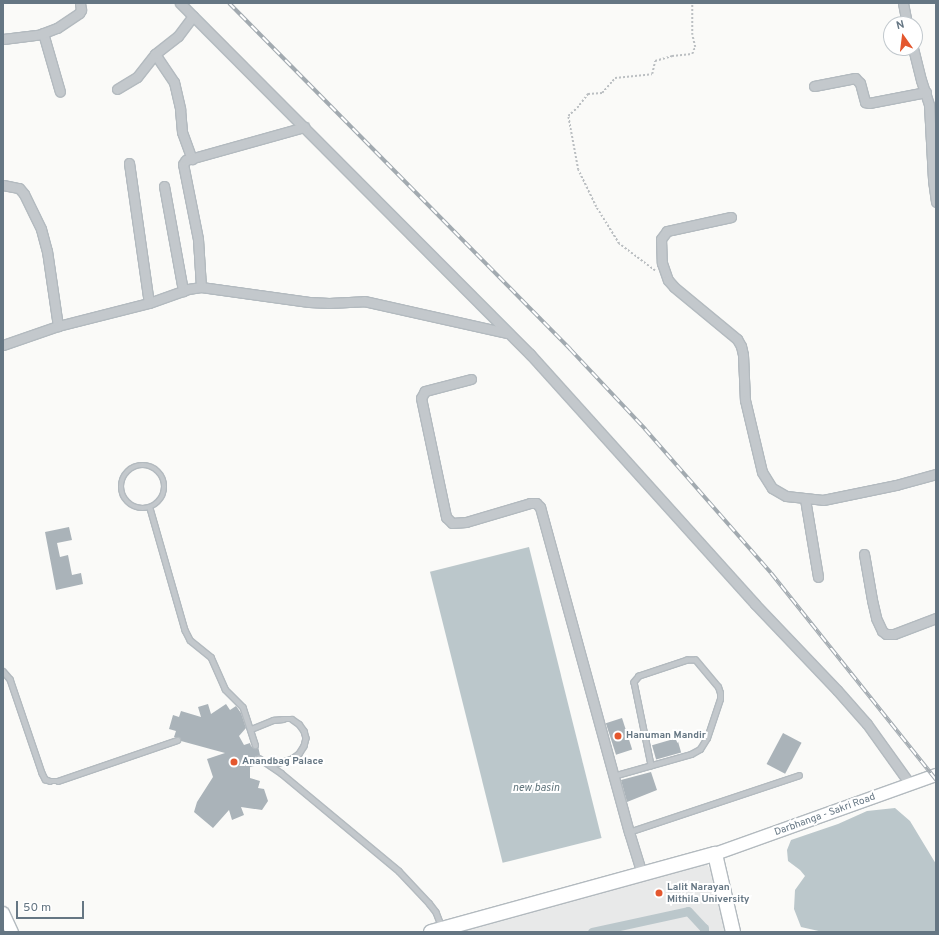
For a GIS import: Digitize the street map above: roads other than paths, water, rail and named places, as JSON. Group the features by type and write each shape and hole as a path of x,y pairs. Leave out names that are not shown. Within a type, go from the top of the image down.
{"main road":[{"name":"Darbhanga - Sakri Road","path":"715,854 936,775"},
{"path":"436,931 715,854 733,932"},
{"path":"3,913 12,932"}],"street":[{"path":"3,39 44,33 57,28 79,13 81,10 80,3"},
{"path":"180,3 507,333 530,354 755,604 868,724 910,784"},
{"path":"902,3 905,16"},
{"path":"117,90 137,77 155,54 178,36 193,16"},
{"path":"44,33 60,92"},
{"path":"155,54 174,82 180,109 182,132 192,159"},
{"path":"915,56 920,80 930,105 933,180 936,202"},
{"path":"814,86 855,78 860,83 865,102 869,103 926,92"},
{"path":"201,287 198,239 183,164 192,159 304,127"},
{"path":"129,163 149,303"},
{"path":"3,185 19,188 24,194 41,230 47,251 58,326"},
{"path":"164,186 183,291"},
{"path":"730,216 676,227 667,231 663,234 661,239 662,263 668,280 674,287 739,343 743,355 745,400 765,479 778,493 816,500 832,498 936,474"},
{"path":"3,345 58,326 149,303 183,291 201,287 309,302 329,303 364,301 507,333"},
{"path":"471,379 425,392 421,398 446,517 452,523 466,522 530,503 536,503 540,507 613,776 642,874"},
{"path":"805,499 818,577"},
{"path":"864,554 876,618 882,631 886,634 894,634 936,618"}],"lane":[{"path":"138,466 153,468 163,478 165,485 162,499 150,508 143,509 130,505 122,493 121,486 126,473 138,466"},
{"path":"150,508 185,630 190,640 211,657 225,689 243,707 255,745"},
{"path":"613,776 691,754 700,749 707,738 720,699 720,693 718,687 695,660 687,660 639,676 634,682 651,765"},
{"path":"3,671 10,679 42,773 45,779 50,781 58,781 177,740"},
{"path":"251,729 273,720 283,718 292,719 299,724 304,731 306,738 304,746 299,754 292,759 271,766"},
{"path":"260,758 399,871 436,912 436,931"},
{"path":"629,832 799,774"}],"water":[{"name":"new basin","path":"529,547 602,838 503,863 430,572"},
{"path":"895,808 910,821 936,864 936,932 823,932 801,927 794,909 795,890 805,876 788,861 787,850 791,840 838,824 867,811"}],"waterway":[{"path":"592,932 688,911 704,928 704,932"}],"railway":[{"path":"229,3 570,349 645,429 771,573 936,780"}],"place":[{"name":"Hanuman Mandir","path":"618,736"},
{"name":"Anandbag Palace","path":"234,762"},
{"name":"Lalit Narayan Mithila University","path":"659,893"}]}
